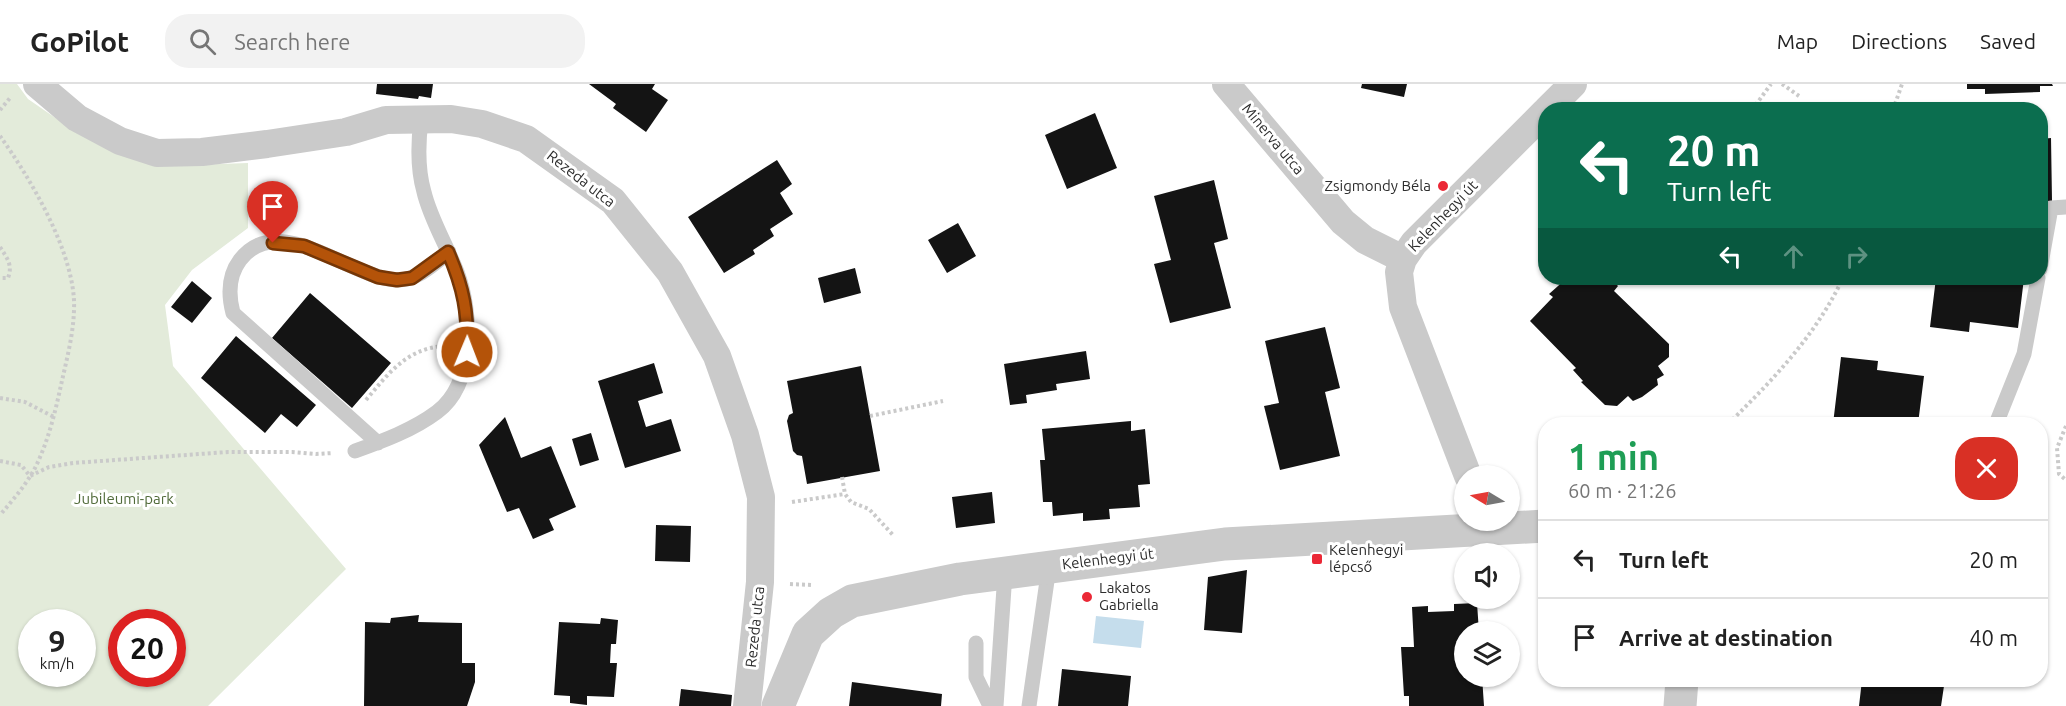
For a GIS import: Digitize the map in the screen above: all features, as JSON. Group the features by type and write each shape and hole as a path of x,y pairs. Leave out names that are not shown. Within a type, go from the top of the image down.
{"street":[{"name":"Rezeda utca","path":"37,84 77,118 120,141 157,153 202,152 267,144 346,132 386,120 451,120 482,124 526,138 613,201 669,272 717,356 746,435 761,497 760,582 747,706"},
{"name":"Minerva utca","path":"1226,84 1343,222 1365,240 1402,259"},
{"name":"Kelenhegyi út","path":"1555,102 1573,84"},
{"name":"Kelenhegyi út","path":"1464,465 1403,307 1399,272 1402,259 1414,243 1538,119"},
{"name":"Kelenhegyi út","path":"1520,526 1538,526"},
{"name":"Kelenhegyi út","path":"778,706 808,634 831,613 852,601 960,579 1225,544 1454,527"},
{"path":"1680,706 1681,687"}],"lane":[{"path":"355,451 378,443 438,412 450,399 461,376 467,348 468,319 464,292 424,193 419,160 421,120"},
{"path":"2048,228 2052,208"},
{"path":"378,443 233,313 229,289 232,275 238,262 247,252 273,243 289,243 322,252 378,277 397,280 412,278 448,252"},
{"path":"1999,417 2024,354 2037,285"},
{"path":"1029,706 1049,567"},
{"path":"996,706 1005,573"},
{"path":"976,643 976,677 990,706"}],"path":[{"path":"1758,102 1771,84"},
{"path":"1782,84 1799,96"},
{"path":"1896,102 1902,84"},
{"path":"0,136 16,159 50,221 65,258 74,299 72,328 54,417 35,468 0,515"},
{"path":"0,248 8,259 11,270 8,278 0,278"},
{"path":"1735,417 1802,346 1840,285"},
{"path":"350,418 384,379 410,354 437,347 467,348"},
{"path":"0,398 25,402 54,417"},
{"path":"870,416 943,401"},
{"path":"2066,426 2057,448 2059,474 2066,480"},
{"path":"30,476 49,467 73,463 228,452 316,454 355,451"},
{"path":"0,461 21,465 30,476"},
{"path":"842,477 845,494 851,502 869,508 893,536"},
{"path":"761,506 845,494"}],"green space":[{"name":"Jubileumi-park","path":"0,84 17,84 28,99 73,130 163,166 248,163 248,228 192,270 165,305 173,366 346,569 208,706 0,706"}],"water":[{"path":"1096,616 1144,621 1141,648 1093,643"}],"building":[{"path":"377,84 433,84 431,98 419,96 418,99 376,94"},
{"path":"589,84 655,84 652,89 668,100 646,132 613,108 616,104"},
{"path":"1362,84 1407,84 1404,97 1361,88"},
{"path":"1967,84 2052,84 2053,86 2040,86 2040,92 1985,94 1985,89 1967,89"},
{"path":"1095,113 1117,168 1067,189 1045,135"},
{"path":"2048,138 2051,138 2052,201 2048,201"},
{"path":"777,160 792,184 780,193 793,214 770,229 774,236 753,250 755,254 724,273 688,217"},
{"path":"1214,180 1228,239 1214,243 1231,308 1170,323 1154,264 1171,260 1154,196"},
{"path":"958,223 976,256 947,273 928,240"},
{"path":"855,268 861,293 824,303 818,278"},
{"path":"192,281 212,298 192,323 171,307"},
{"path":"1559,285 1617,285 1614,291 1669,344 1669,357 1658,366 1664,375 1657,379 1658,385 1633,401 1628,396 1617,406 1605,405 1581,382 1583,381 1573,370 1576,368 1530,321 1553,297 1549,294"},
{"path":"1935,285 2023,285 2018,328 1970,322 1969,332 1930,327"},
{"path":"310,293 391,363 352,408 272,338"},
{"path":"1325,327 1340,388 1325,392 1340,456 1280,470 1264,406 1279,403 1265,341"},
{"path":"236,336 316,405 297,427 281,414 265,433 201,378"},
{"path":"1086,351 1090,379 1056,384 1057,390 1026,395 1027,403 1010,405 1004,364"},
{"path":"1841,357 1878,361 1877,370 1924,376 1919,417 1834,417"},
{"path":"654,363 663,393 638,401 646,427 671,419 681,451 625,468 598,381"},
{"path":"861,366 880,471 807,484 802,456 793,451 787,421 789,415 793,413 787,381"},
{"path":"505,417 521,458 551,446 576,507 549,519 554,530 533,539 519,508 507,512 479,445"},
{"path":"1131,421 1131,431 1145,429 1150,484 1138,485 1140,507 1109,509 1110,519 1083,521 1083,513 1053,516 1052,502 1043,502 1040,460 1045,460 1042,429"},
{"path":"591,433 599,460 580,466 572,439"},
{"path":"992,492 995,523 956,528 952,497"},
{"path":"656,525 691,526 690,562 655,561"},
{"path":"1247,570 1242,633 1204,630 1208,577"},
{"path":"1428,606 1428,612 1454,611 1454,609 1477,609 1478,621 1454,621 1454,687 1483,687 1484,706 1409,706 1409,696 1404,696 1401,647 1414,647 1412,607"},
{"path":"419,615 418,622 462,623 462,663 475,663 475,682 467,706 364,706 365,622 390,623 391,618"},
{"path":"601,618 618,620 616,644 611,644 610,663 617,663 614,697 587,696 587,705 570,703 570,696 554,695 559,622 600,624"},
{"path":"1062,669 1131,676 1128,706 1058,706"},
{"path":"852,682 942,694 941,706 849,706"},
{"path":"1861,687 1944,687 1941,706 1859,706"},
{"path":"681,689 732,695 731,706 679,706"}],"place":[{"name":"Zsigmondy Béla","path":"1443,186"},
{"name":"Kelenhegyi lépcső","path":"1317,559"},
{"name":"Lakatos Gabriella","path":"1087,597"}],"route":[{"path":"273,243 304,246 378,277 397,280 412,278 448,252 464,292 468,319 467,352"}]}
